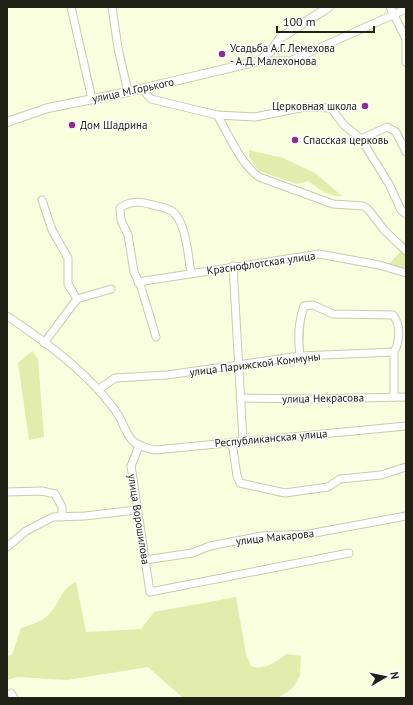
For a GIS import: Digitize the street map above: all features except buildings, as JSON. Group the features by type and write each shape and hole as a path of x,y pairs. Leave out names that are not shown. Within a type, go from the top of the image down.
{"street":[{"path":"71,7 92,99"},
{"path":"112,7 118,48 128,92"},
{"path":"259,61 271,51 280,38 328,7"},
{"path":"390,7 406,39 406,62"},
{"path":"259,61 290,61 406,9"},
{"name":"улица М.Горького","path":"7,122 48,108 142,89 259,61"},
{"path":"142,89 151,99 217,115 255,118 305,107 331,108 344,124 361,139 389,184 401,210 406,214"},
{"path":"217,115 243,160 250,170 259,177 333,204 363,206 368,209 384,230 406,251"},
{"path":"361,139 387,127 396,132 406,152"},
{"path":"42,200 52,230 68,258 68,284 77,299"},
{"path":"156,337 134,272 128,235 121,220 120,208 128,202 171,210 180,220 185,237 191,273"},
{"name":"Краснофлотская улица","path":"138,282 233,266 319,254 379,265 406,273"},
{"path":"233,266 243,440"},
{"path":"44,343 77,299 111,289"},
{"path":"300,356 298,337 301,315 304,306 309,304 333,314 393,315 398,322 397,346 394,352 394,397"},
{"path":"7,316 79,370 99,389 116,412 128,437 139,446"},
{"name":"улица Парижской Коммуны","path":"99,389 115,378 167,375 300,356 394,352"},
{"name":"улица Некрасова","path":"240,398 313,399 406,397"},
{"name":"Республиканская улица","path":"139,446 155,450 243,440 405,426"},
{"path":"232,442 237,476 240,483 285,493 328,487 340,479 381,474 406,467"},
{"name":"улица Ворошилова","path":"139,446 131,466 136,510 150,592 349,553"},
{"path":"7,492 42,491 55,494 62,507 62,517"},
{"path":"7,547 26,531 53,518 136,510"},
{"name":"улица Макарова","path":"145,560 192,553 210,546 261,536 309,534 406,516"}],"green space":[{"path":"249,150 283,158 315,173 342,196 329,194 308,181 297,184 259,171 249,157"},
{"path":"404,240 406,242 406,270 388,265 399,253"},
{"path":"32,351 38,359 44,437 29,440 18,363"},
{"path":"76,582 86,632 141,629 154,612 236,597 246,654 251,666 265,667 274,663 286,654 301,656 300,675 293,688 278,698 183,698 148,667 67,680 17,677 7,680 7,656 12,655 21,628 29,626 45,618 54,608 67,588"}],"place":[{"name":"Усадьба А.Г. Лемехова - А.Д. Малехонова","path":"222,54"},
{"name":"Церковная школа","path":"365,106"},
{"name":"Дом Шадрина","path":"72,125"},
{"name":"Спасская церковь","path":"295,140"}]}
